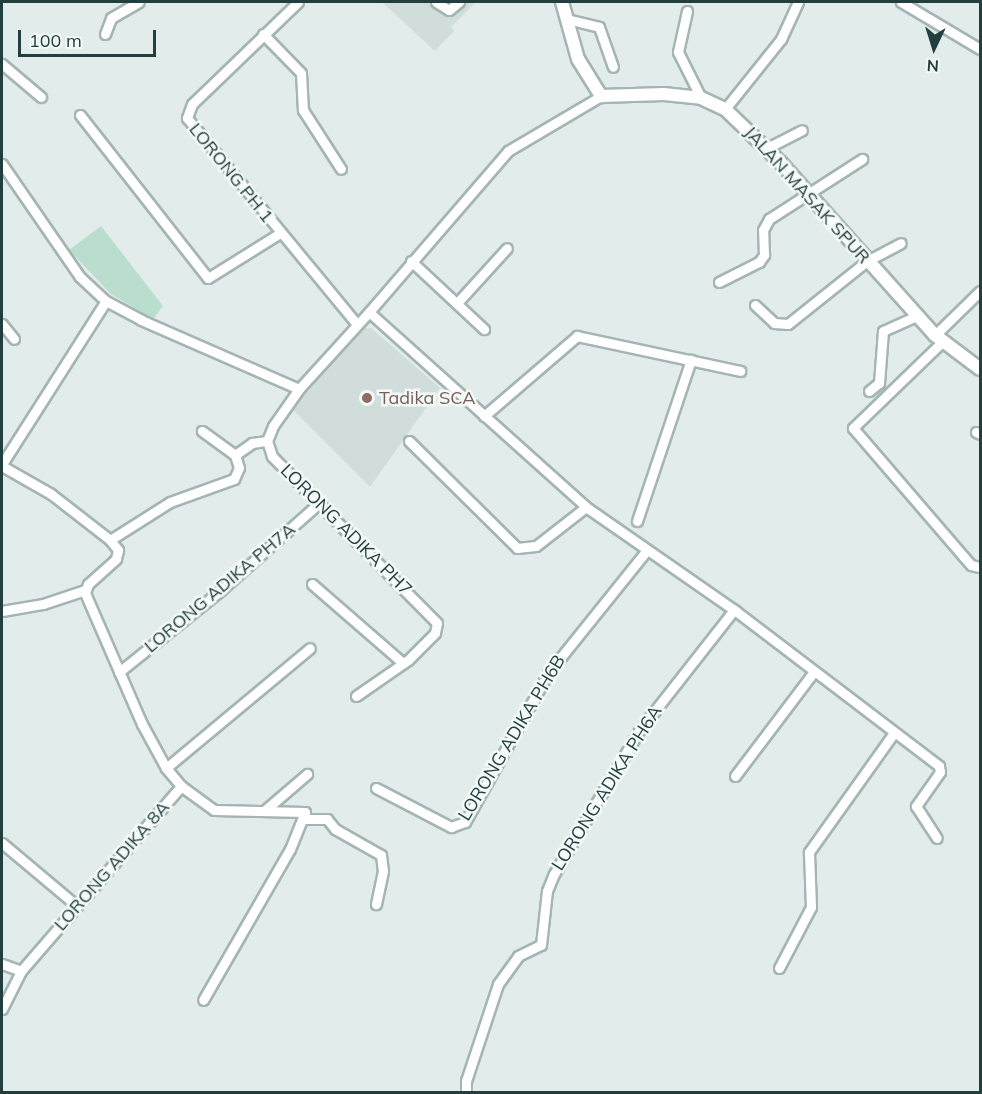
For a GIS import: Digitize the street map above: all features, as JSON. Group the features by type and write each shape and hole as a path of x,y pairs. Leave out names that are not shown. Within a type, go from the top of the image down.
{"street":[{"path":"105,34 111,18 139,2"},
{"name":"LORONG PH 1","path":"298,2 192,104 187,118 357,324"},
{"path":"436,2 449,10 459,2"},
{"path":"235,455 246,446 267,441 273,426 299,389 508,151 601,96 579,59 562,2"},
{"path":"726,109 781,39 798,2"},
{"path":"901,2 981,49"},
{"path":"687,11 678,52 701,98"},
{"path":"567,19 599,27 613,68"},
{"path":"263,34 301,73 303,110 341,169"},
{"path":"2,63 41,97"},
{"name":"JALAN MASAK SPUR","path":"601,96 664,94 701,98 726,109 809,193 867,261 939,339 981,369"},
{"path":"81,115 208,278 217,276 280,233"},
{"path":"767,148 802,130"},
{"path":"719,282 759,262 764,255 765,224 862,159"},
{"path":"2,164 80,277 106,301 141,320 299,389"},
{"path":"755,305 774,323 784,326 867,261 901,243"},
{"path":"457,303 507,248"},
{"path":"411,261 484,329"},
{"path":"981,291 939,339 854,428 971,565 981,567"},
{"path":"2,611 43,604 85,590 116,559 118,550 110,540 51,494 2,465 106,301"},
{"path":"369,312 586,507 734,610 813,673 939,766 940,772 916,806 937,838"},
{"path":"869,391 879,382 883,332 917,316"},
{"path":"2,324 14,339"},
{"path":"484,416 555,350 577,336 740,371"},
{"path":"637,522 691,360"},
{"path":"110,540 170,502 234,479 239,468 235,455 202,431"},
{"name":"LORONG ADIKA PH7","path":"267,441 272,456 435,619 435,633 403,663"},
{"path":"409,441 518,548 536,546 586,507"},
{"name":"LORONG ADIKA PH7A","path":"119,672 221,590 319,503"},
{"name":"LORONG ADIKA PH6B","path":"376,789 451,827 465,822 549,672 647,550"},
{"path":"312,584 403,663 356,696"},
{"path":"85,590 119,672 166,768 181,786 213,810 303,810 304,819 204,1000"},
{"name":"LORONG ADIKA PH6A","path":"466,1092 471,1062 498,984 518,956 541,945 549,883 639,731 734,610"},
{"path":"166,768 310,648"},
{"path":"735,776 813,673"},
{"path":"779,968 811,907 808,852 823,827 894,733"},
{"path":"264,811 307,774"},
{"name":"LORONG ADIKA 8A","path":"2,1009 28,962 181,786"},
{"path":"304,819 327,819 335,829 381,855 383,871 376,904"},
{"path":"2,843 76,905"},
{"path":"2,964 21,971"}],"shaded area":[{"path":"382,2 476,2 451,27 454,31 435,51"},
{"name":"Tadika SCA","path":"365,328 371,328 440,388 370,487 292,409"}],"green space":[{"path":"101,226 163,306 153,319 111,294 69,250"}],"place":[{"name":"Tadika SCA","path":"367,398"}]}
